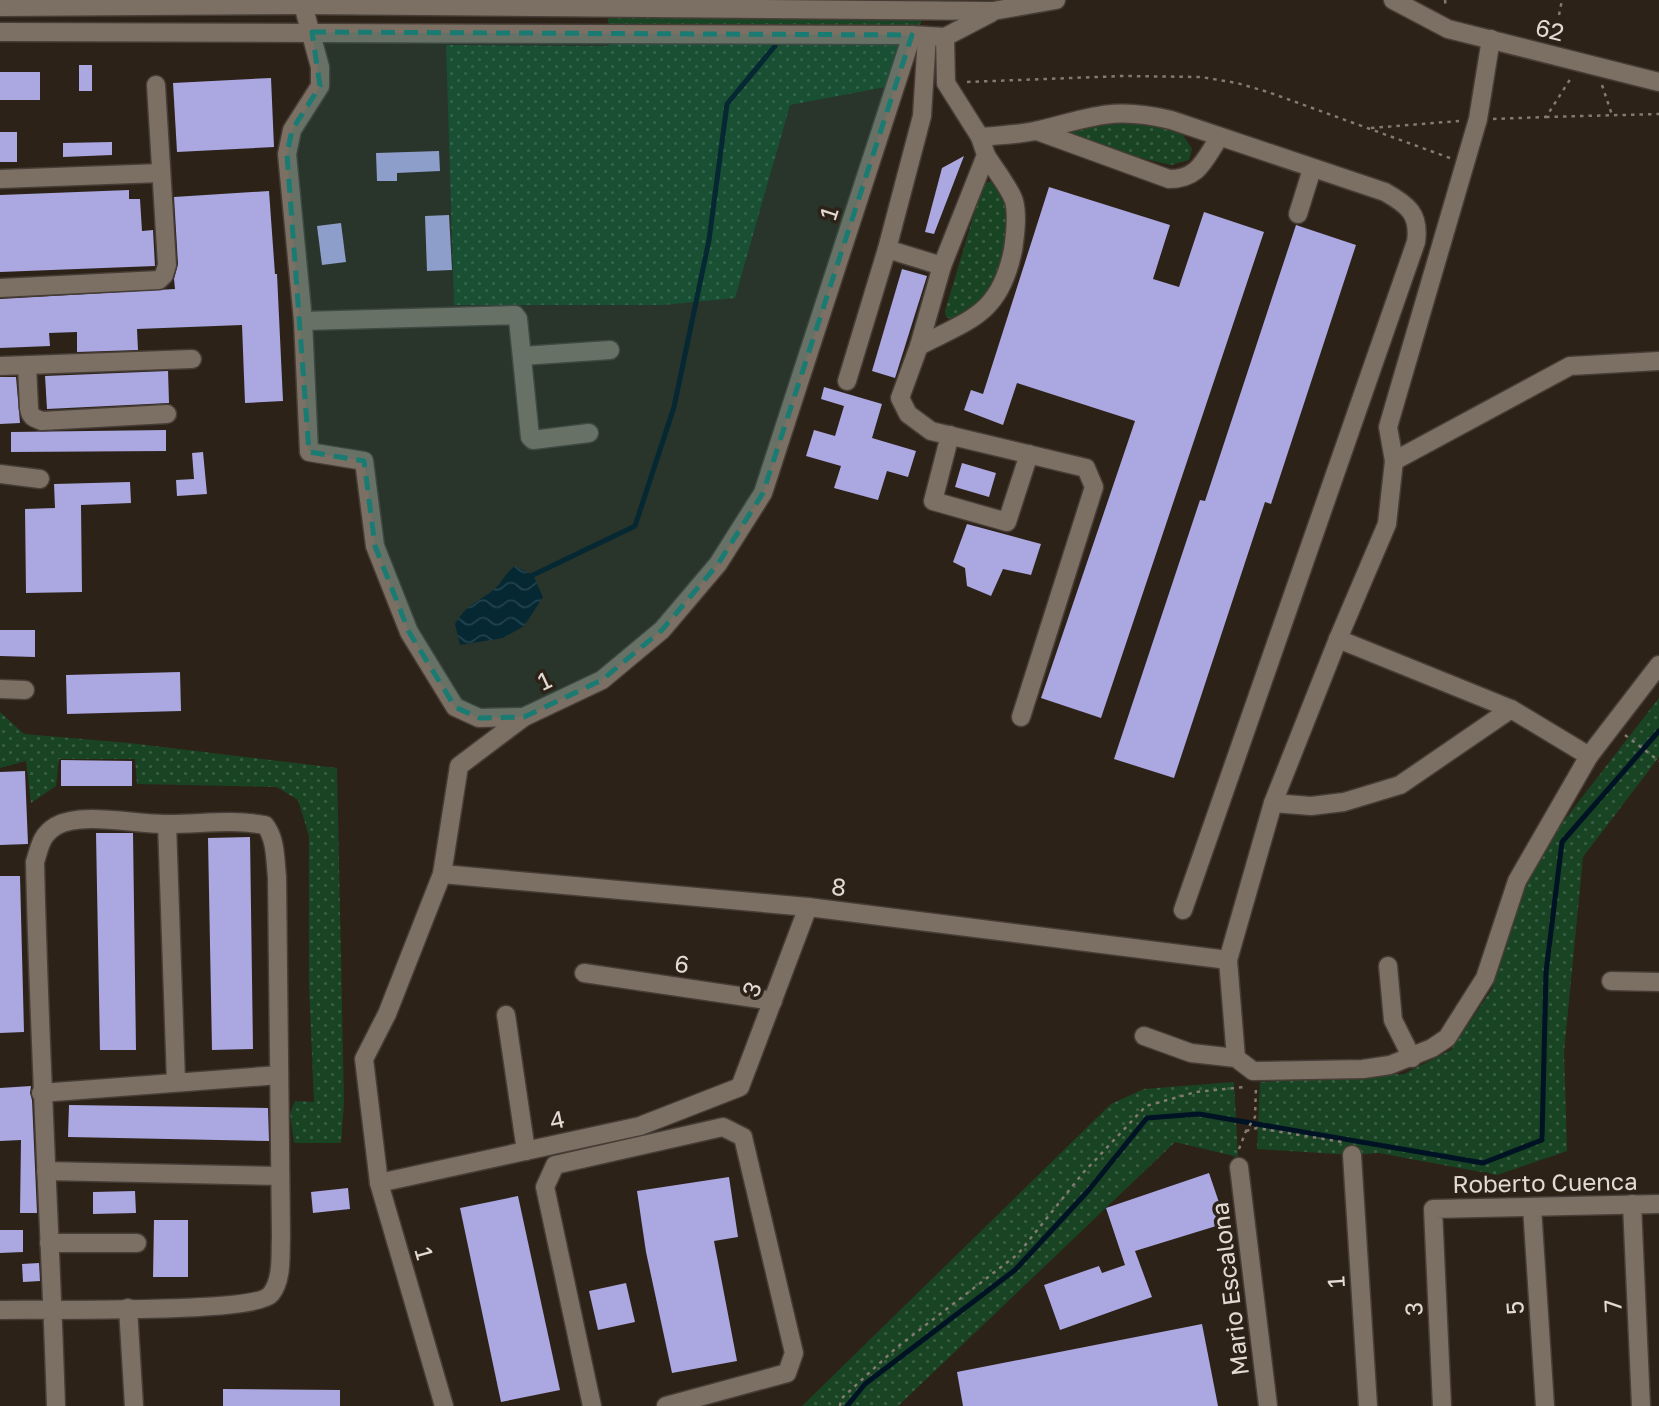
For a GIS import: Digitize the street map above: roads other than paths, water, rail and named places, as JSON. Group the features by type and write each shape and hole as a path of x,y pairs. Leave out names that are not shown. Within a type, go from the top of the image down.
{"street":[{"path":"0,7 55,3 998,6 1056,0"},
{"name":"62","path":"1393,0 1448,29 1659,82"},
{"path":"303,5 320,67 320,86 292,130 287,154 303,321 309,452 364,461 375,547 409,632 455,707 479,718 524,717"},
{"path":"0,32 928,36 998,6"},
{"path":"919,346 964,324 989,307 1008,274 1016,235 1014,201 946,83 928,36"},
{"path":"847,381 887,249 922,116 928,36"},
{"name":"1","path":"444,1406 379,1183 364,1059 387,1014 442,874 459,766 524,717 602,680 662,630 718,564 763,493 928,36"},
{"path":"1491,39 1478,119 1388,427 1394,461 1387,524 1273,803 1228,960 1236,1058 1254,1078 1390,1065 1412,1058 1447,1038 1485,978 1517,881 1589,756 1659,665"},
{"path":"0,288 159,280 164,275 167,265 156,85"},
{"path":"983,146 1095,115 1120,112 1145,114 1171,120 1385,192 1408,207 1415,219 1416,242 1183,910"},
{"path":"1037,131 1169,179 1188,178 1195,174 1219,138"},
{"path":"983,146 900,398 908,414 931,431 1086,468 1094,487 1021,717"},
{"path":"1298,214 1312,169"},
{"path":"0,179 161,173"},
{"path":"887,249 942,266"},
{"path":"303,321 515,315 519,319 530,437 533,440 589,433"},
{"path":"522,356 610,350"},
{"path":"0,366 192,359"},
{"path":"1394,461 1570,366 1659,361"},
{"path":"27,365 30,414 42,421 167,414"},
{"path":"950,435 933,501 1007,522 1029,454"},
{"path":"0,474 40,479"},
{"path":"1338,639 1511,709 1589,756"},
{"path":"0,689 24,690"},
{"path":"1273,803 1311,806 1344,802 1400,785 1511,709"},
{"path":"0,1310 53,1308 233,1306 261,1301 271,1295 280,1269 279,1075 276,877 274,847 265,825 237,820 167,824 75,821 58,825 43,836 35,862 41,1093 46,1171 53,1308 57,1406"},
{"path":"167,824 176,1081"},
{"name":"8","path":"442,874 808,907 1228,960"},
{"name":"3","path":"740,1087 808,907"},
{"path":"1388,966 1393,1020 1412,1058"},
{"name":"6","path":"584,973 773,1001"},
{"path":"1611,981 1659,982"},
{"path":"506,1015 526,1151"},
{"path":"1144,1036 1191,1054 1236,1058"},
{"path":"41,1093 279,1075"},
{"name":"4","path":"379,1183 640,1126 740,1087"},
{"path":"592,1406 545,1187 555,1165 723,1127 743,1137 794,1353 787,1373 666,1406"},
{"name":"1","path":"1352,1155 1367,1406"},
{"name":"Mario Escalona","path":"1239,1167 1268,1406"},
{"path":"46,1171 280,1176"},
{"name":"Roberto Cuenca","path":"1433,1209 1659,1204"},
{"name":"7","path":"1632,1205 1641,1406"},
{"name":"5","path":"1532,1208 1545,1406"},
{"name":"3","path":"1433,1209 1442,1406"},
{"path":"49,1242 136,1243"},
{"path":"128,1308 134,1406"}],"water":[{"path":"515,566 533,575 543,597 524,626 503,638 460,645 455,624 459,617 495,588"}],"waterway":[{"path":"533,575 635,526 674,407 709,240 727,104 775,46"},
{"path":"847,1406 865,1384 1015,1270 1088,1191 1147,1118 1199,1114 1483,1163 1542,1140 1546,972 1562,842 1659,731"}]}
